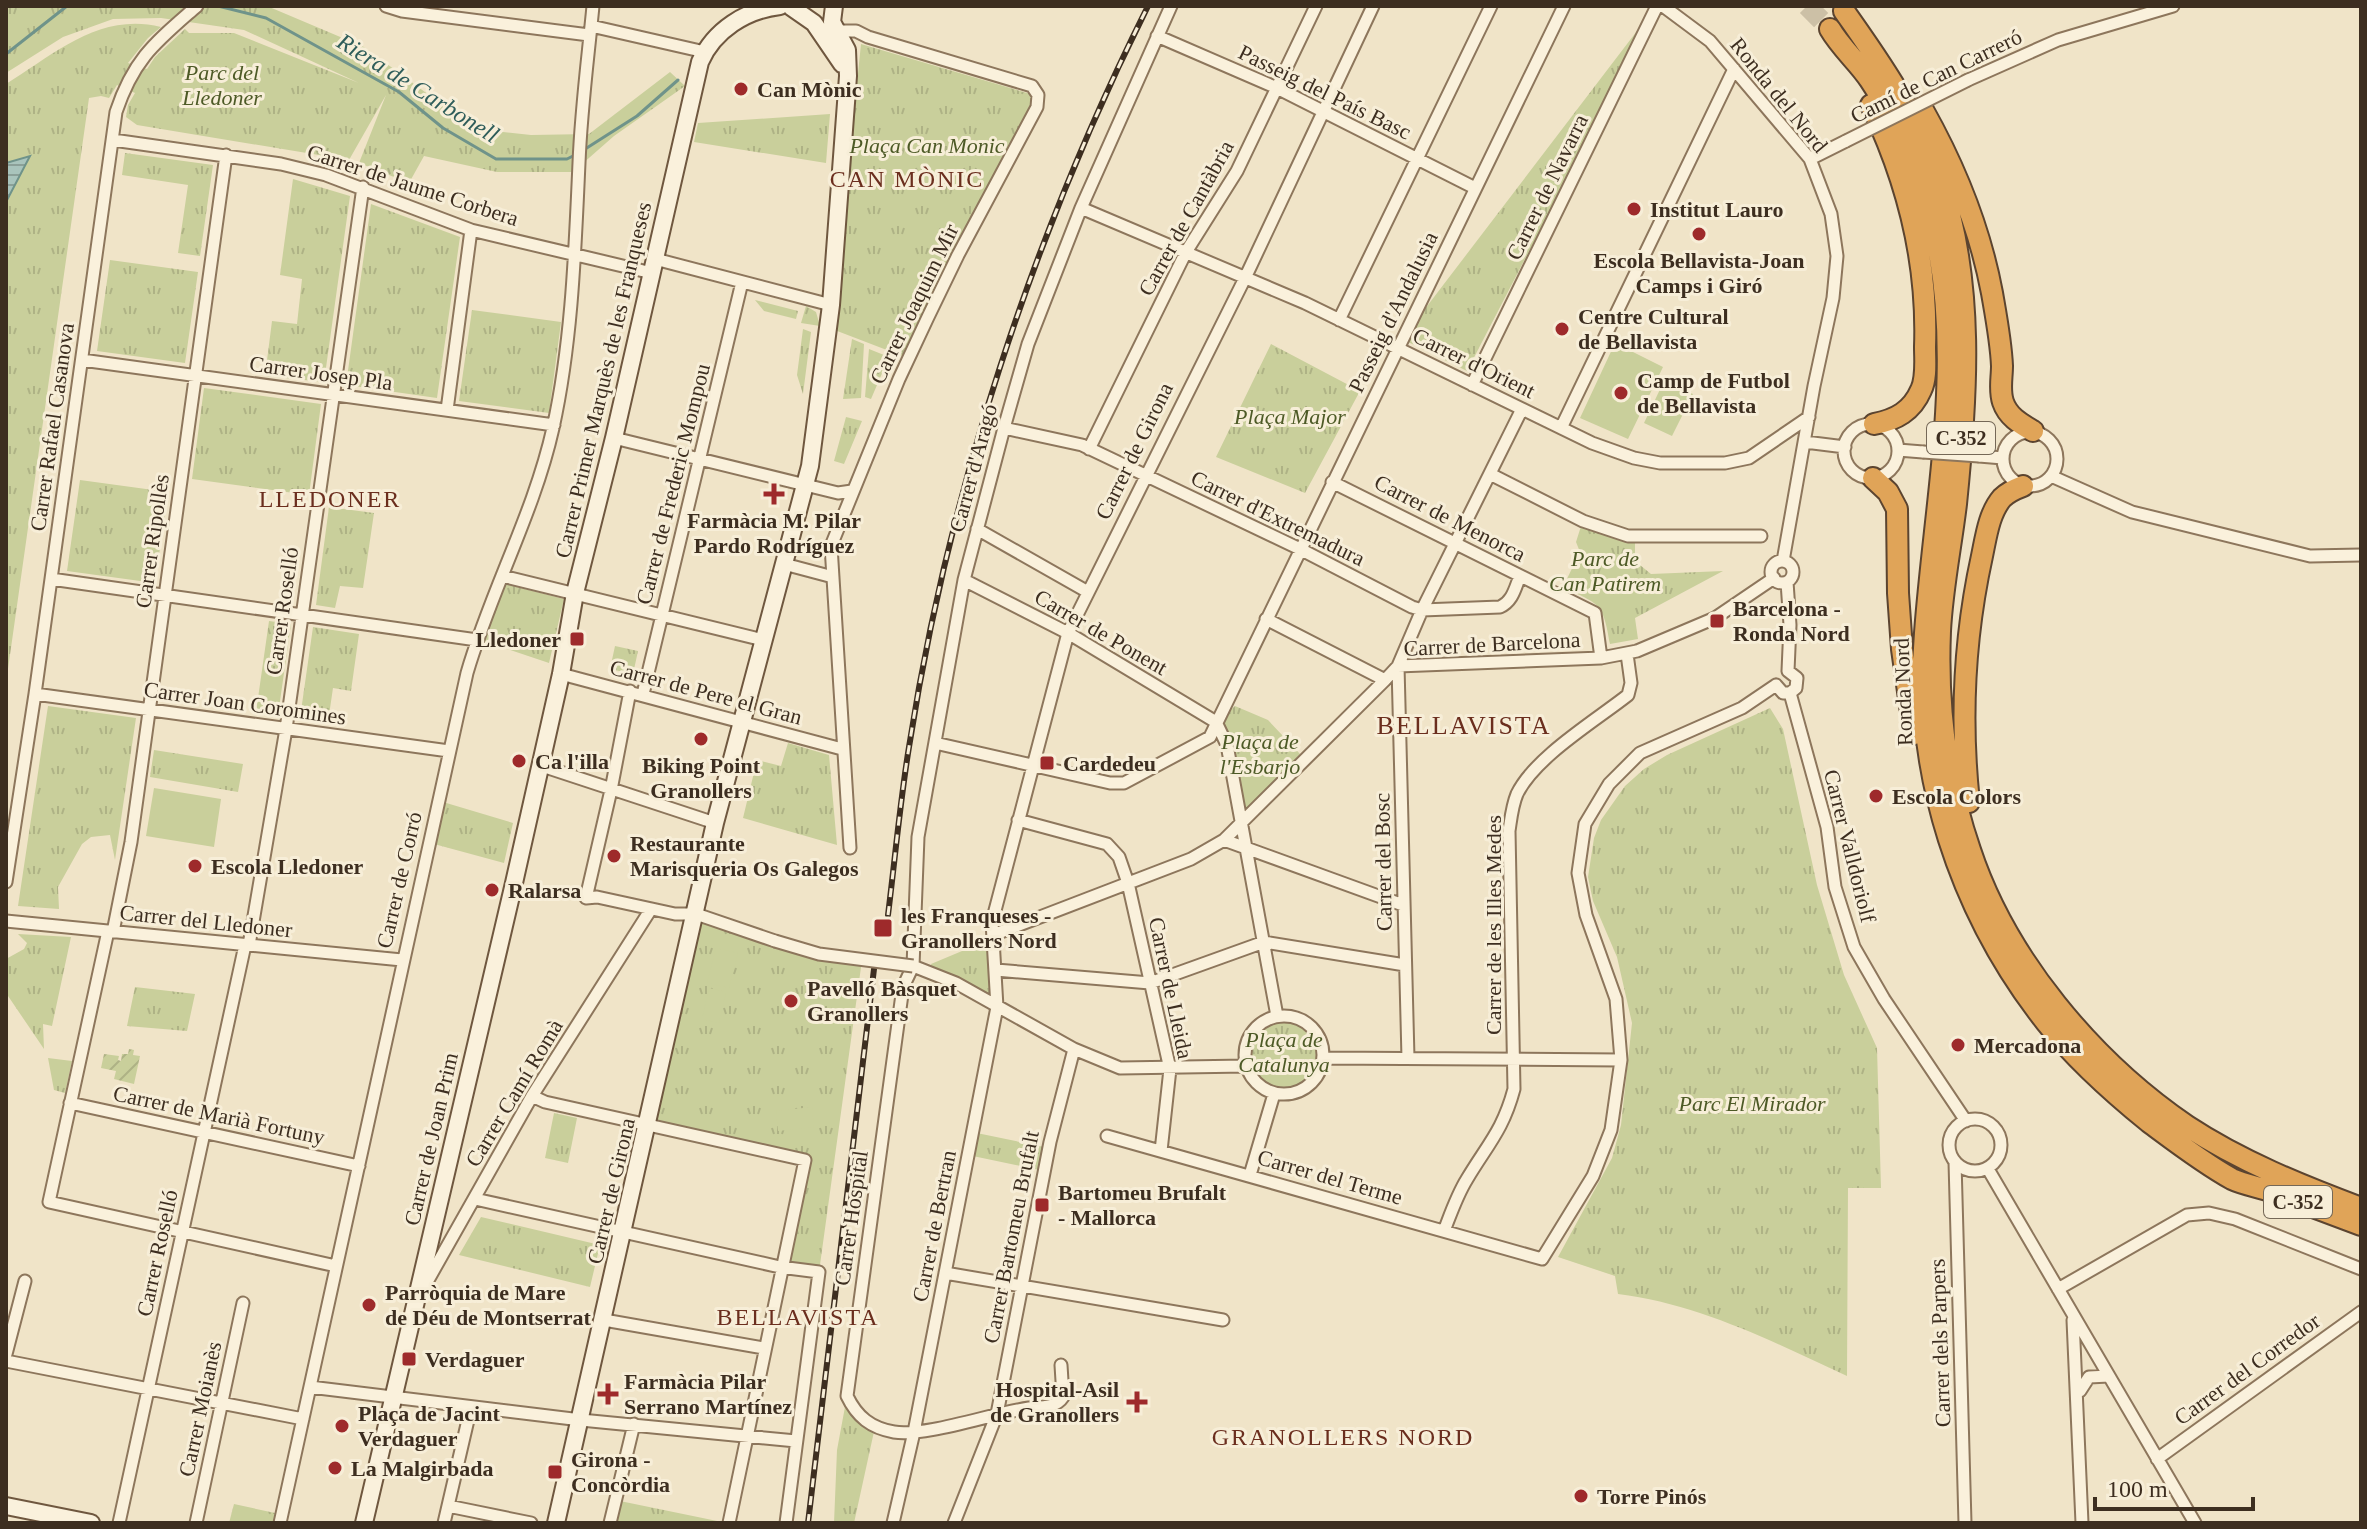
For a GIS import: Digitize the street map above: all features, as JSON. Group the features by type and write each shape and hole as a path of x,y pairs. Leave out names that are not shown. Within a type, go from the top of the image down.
{"highway":[{"name":"Ronda Nord","path":"2033,431 2019,422 2004,404 1992,293 1980,243 1962,191 1924,112 1901,75 1868,29 1844,11 1903,100 1920,133 1939,178 1957,256 1964,329 1964,409 1940,630 1941,706 1955,793 1970,850 2010,935 2034,973 2060,1009 2127,1079 2189,1127 2276,1174 2361,1208"},
{"name":"Ronda Nord","path":"1874,424 1890,421 1906,412 1923,386 1926,325 1922,276 1902,180 1874,110 1832,34 1867,76 1887,106 1910,151 1922,185 1941,263 1947,319 1947,400 1925,633 1923,705 1936,796 1957,861 1984,927 2046,1023 2090,1071 2127,1104 2183,1148 2235,1180 2361,1225"},
{"path":"1873,478 1888,492 1897,509 1898,593 1909,705 1925,791 1948,853 1957,861"},
{"path":"1986,887 1989,873 1969,807 1964,762 1964,670 1976,580 1992,516 2010,491 2023,486"},
{"path":"2276,1174 2361,1194"},
{"path":"2235,1180 2283,1207 2361,1240"}],"street":[{"path":"386,6 402,11 590,31 705,52 741,12 782,6 810,6"},
{"name":"Carrer de Corró","path":"280,1523 449,751 477,640 522,529 554,425 570,325 580,139 593,6"},
{"path":"834,6 832,22 847,50 868,37"},
{"name":"Carrer d'Aragó","path":"913,966 918,837 964,580 1004,428 1028,344 1081,208 1171,6"},
{"name":"Carrer de Cantàbria","path":"1089,449 1186,252 1237,171 1316,6"},
{"name":"Carrer de Girona","path":"993,935 992,922 1068,633 1246,276 1373,6"},
{"path":"1339,320 1491,6"},
{"name":"Passeig d'Andalusia","path":"935,743 1110,783 1124,783 1210,737 1564,6"},
{"name":"Ronda del Nord","path":"1660,6 1710,41 1810,159 1831,214 1837,256 1833,298 1783,561"},
{"name":"Carrer de Navarra","path":"1472,385 1660,6"},
{"name":"Camí de Can Carreró","path":"1810,159 1968,80 2058,40 2173,6"},
{"path":"791,7 820,30 835,50 848,76"},
{"name":"Carrer Rafael Casanova","path":"6,882 116,112 128,79 145,54 193,9"},
{"path":"836,31 856,31 868,37"},
{"name":"Passeig del País Basc","path":"1157,36 1277,88 1475,188"},
{"name":"Carrer Joaquim Mir","path":"850,848 831,546 928,317 1037,107 1038,95 1032,86 868,37"},
{"name":"Carrer de Girona","path":"556,1523 715,823 810,466 831,305 848,76 847,50"},
{"name":"Carrer Primer Marquès de les Franqueses","path":"539,765 561,674 575,593 705,52"},
{"path":"1561,428 1734,69"},
{"name":"Carrer de Jaume Corbera","path":"113,140 281,164 363,187 471,230 573,253 653,266"},
{"name":"Carrer Ripollès","path":"183,1231 49,1202 131,842 226,155"},
{"name":"Carrer Roselló","path":"119,1523 247,945 286,729 363,187"},
{"name":"Carrer d'Orient","path":"1081,208 1246,276 1592,443 1634,458 1660,463 1725,463 1749,458 1809,417"},
{"path":"447,410 471,230"},
{"path":"653,266 742,282 831,305"},
{"name":"Carrer de Frederic Mompou","path":"643,694 742,282"},
{"name":"Carrer Josep Pla","path":"82,360 554,425"},
{"path":"1398,666 1422,610 1522,409"},
{"path":"1874,424 1891,433 1898,450 1896,463 1890,470 1873,478 1857,474 1850,468 1845,459 1845,447 1850,434 1857,428 1874,424"},
{"name":"Carrer d'Extremadura","path":"1004,428 1089,449 1422,610 1500,607 1512,597 1520,576"},
{"path":"2033,431 2051,440 2058,461 2051,476 2042,484 2023,486 2008,476 2004,450 2016,435 2033,431"},
{"path":"614,438 838,493 852,491"},
{"path":"1805,442 1845,447"},
{"path":"1898,450 2003,458"},
{"path":"1490,474 1583,521 1628,536 1761,536"},
{"path":"2051,476 2147,516 2310,556 2361,555"},
{"name":"Carrer de Menorca","path":"1332,482 1595,613 1601,658"},
{"path":"977,529 1088,592"},
{"path":"1787,582 1774,578 1772,568 1777,562 1783,561 1793,569 1787,582 1790,625 1788,671"},
{"path":"784,564 833,577"},
{"path":"502,576 763,640"},
{"name":"Carrer de Barcelona","path":"993,935 1191,859 1224,840 1398,666 1601,658 1627,654 1715,618 1774,578"},
{"path":"51,579 477,640"},
{"name":"Carrer de Ponent","path":"964,580 1068,633 1216,722"},
{"path":"1266,619 1385,680"},
{"name":"Carrer de les Illes Medes","path":"1444,1231 1466,1181 1506,1117 1514,1089 1509,831 1513,806 1529,776 1556,749 1628,695 1631,683 1627,654"},
{"name":"Carrer del Bosc","path":"1398,666 1408,1058"},
{"path":"1323,1058 1621,1060 1616,999 1586,915 1578,873 1585,824 1609,784 1640,753 1742,708 1776,685 1778,675 1788,671 1798,681 1790,693 1780,691 1776,685"},
{"name":"Carrer de Pere el Gran","path":"561,674 842,749"},
{"path":"630,691 586,898 597,897 675,914 696,914 819,954 913,966 956,983 1074,1049 1120,1068 1246,1066"},
{"name":"Carrer Valldoriolf","path":"1790,693 1827,827 1835,887 1854,947 1884,999 1966,1121"},
{"name":"Carrer Joan Coromines","path":"35,694 449,751"},
{"path":"1216,722 1227,745 1277,1016"},
{"path":"539,765 715,823"},
{"name":"Carrer de Joan Prim","path":"364,1523 539,765"},
{"name":"Carrer de Lleida","path":"1018,820 1107,844 1119,857 1128,883 1170,1069 1161,1151"},
{"path":"1224,840 1403,905"},
{"name":"Carrer Camí Romà","path":"416,1300 532,1096 651,909"},
{"name":"Carrer del Lledoner","path":"6,921 402,960"},
{"name":"Carrer de Bertran","path":"893,1523 914,1432 997,1007 993,935"},
{"path":"996,970 1150,983 1264,942 1405,965"},
{"name":"Carrer Hospital","path":"913,966 903,987 847,1396 864,1421 890,1431 914,1432"},
{"path":"1277,1016 1292,1016 1312,1027 1323,1045 1323,1058 1320,1072 1306,1088 1294,1093 1274,1094 1257,1083 1246,1066 1246,1044 1252,1031 1261,1023 1277,1016"},
{"name":"Carrer Bartomeu Brufalt","path":"954,1523 997,1414 1050,1142 1074,1049"},
{"name":"Carrer del Terme","path":"1107,1136 1542,1259 1593,1176 1611,1130 1621,1060"},
{"path":"1250,1175 1274,1094"},
{"path":"532,1096 545,1102 805,1160 780,1267 729,1523"},
{"name":"Carrer de Marià Fortuny","path":"70,1103 359,1166"},
{"path":"1966,1121 1983,1121 1997,1132 1998,1157 1988,1169 1968,1170 1955,1162 1949,1145 1950,1137 1954,1129 1966,1121"},
{"name":"Carrer dels Parpers","path":"1955,1162 1965,1523"},
{"path":"1988,1169 2195,1523"},
{"path":"475,1199 780,1267 819,1272 786,1523"},
{"path":"2058,1289 2187,1215 2209,1213 2235,1219 2361,1269"},
{"path":"433,1227 455,1233"},
{"path":"183,1231 336,1266"},
{"path":"945,1273 1223,1320"},
{"path":"6,1354 25,1281"},
{"name":"Carrer Moianès","path":"196,1523 243,1303"},
{"name":"Carrer del Corredor","path":"2157,1459 2361,1312"},
{"path":"2073,1315 2082,1523"},
{"path":"604,1320 764,1348"},
{"path":"6,1361 303,1419"},
{"path":"914,1432 1060,1402 1063,1397 1061,1365"},
{"path":"2078,1396 2089,1377 2109,1376"},
{"path":"310,1387 581,1420 796,1441"},
{"path":"444,1523 471,1407"},
{"path":"610,1523 634,1424"},
{"path":"6,1506 91,1523"},
{"path":"448,1506 531,1523"}],"green space":[{"name":"Parc del Lledoner","path":"6,6 267,6 364,47 475,129 531,135 589,134 670,72 685,86 614,136 573,172 497,172 424,156 409,183 359,163 386,95 349,160 137,125 126,117 135,93 117,85 109,98 89,98 6,683 6,84 79,39 118,25 139,24 161,27 128,63 147,69 155,57 185,29 189,33 234,33 359,83 244,30 161,18 113,19 63,37 6,73"},
{"path":"1656,6 1467,371 1402,339"},
{"name":"Plaça Can Monic","path":"861,44 1034,95 1033,106 905,357 832,329"},
{"path":"830,114 826,163 694,142 698,123"},
{"path":"125,153 213,165 200,256 178,253 188,185 122,175"},
{"path":"293,179 350,196 324,382 265,376 272,321 297,324 302,279 280,275"},
{"path":"371,204 460,237 437,398 346,385"},
{"path":"110,260 198,272 185,363 97,351"},
{"path":"755,300 798,311 796,319 764,311"},
{"path":"806,306 816,312 820,326 801,323"},
{"path":"472,310 561,322 549,413 459,401"},
{"path":"803,329 811,332 803,394 797,375"},
{"path":"852,339 864,344 861,398 843,399"},
{"name":"Camp de Futbol de Bellavista","path":"1615,343 1663,367 1628,439 1580,418"},
{"name":"Plaça Major","path":"1271,344 1360,391 1305,493 1216,457"},
{"path":"869,349 889,357 871,399 865,397"},
{"path":"1664,381 1693,394 1672,436 1644,423"},
{"path":"204,388 321,404 309,495 192,479"},
{"path":"846,417 862,421 844,464 834,461"},
{"path":"80,480 168,492 155,583 67,571"},
{"path":"329,507 374,513 363,588 340,586 335,608 316,605"},
{"name":"Parc de Can Patirem","path":"1582,523 1635,542 1635,561 1651,574 1723,571 1635,618 1638,639 1610,644 1605,620 1598,606 1563,587 1580,552 1576,542"},
{"path":"505,584 564,599 549,663 483,641"},
{"path":"269,621 291,624 278,715 256,712"},
{"path":"313,627 359,634 351,691 333,688 328,722 300,718"},
{"path":"615,646 638,651 633,674 610,669"},
{"path":"48,706 136,718 115,860 110,835 91,837 82,844 58,887 59,909 18,906"},
{"name":"Plaça de l'Esbarjo","path":"1235,706 1268,720 1300,754 1246,817 1216,723"},
{"name":"Parc El Mirador","path":"1770,708 1783,729 1817,885 1844,975 1877,1048 1881,1188 1848,1188 1847,1376 1707,1315 1618,1294 1615,1276 1558,1257 1612,1158 1621,1125 1632,1023 1617,957 1593,901 1588,877 1594,838 1601,820 1625,786 1644,769 1667,755"},
{"path":"788,743 829,755 837,845 743,818 757,760 781,766"},
{"path":"154,750 243,764 238,792 150,777"},
{"path":"154,788 221,799 214,847 146,836"},
{"path":"443,802 513,823 504,863 434,844"},
{"path":"696,914 862,960 819,1272 780,1267 805,1160 648,1126"},
{"path":"18,934 71,937 52,1026 43,1024 44,1049 6,993 6,959 24,949 27,943"},
{"path":"974,946 985,947 990,952 993,992 983,996 932,970 931,964"},
{"path":"716,948 738,953 729,988 707,983"},
{"path":"135,987 195,994 187,1031 127,1026"},
{"path":"709,988 726,992 719,1023 702,1019"},
{"name":"Plaça de Catalunya","path":"1284,1013 1298,1016 1311,1024 1319,1037 1322,1051 1319,1065 1311,1078 1298,1086 1284,1089 1270,1086 1257,1078 1249,1065 1246,1051 1249,1037 1257,1024 1270,1016"},
{"path":"129,1049 134,1050 133,1055 140,1056 134,1084 114,1079 116,1071 101,1068 104,1054 119,1056 118,1060 121,1061 122,1054 128,1054"},
{"path":"48,1058 72,1061 65,1093 54,1090"},
{"path":"812,1107 814,1127 778,1131 776,1111"},
{"path":"554,1113 577,1118 568,1163 545,1158"},
{"path":"972,1132 1049,1148 1044,1171 968,1155"},
{"path":"481,1217 600,1245 590,1287 459,1255"},
{"path":"847,1396 875,1427 854,1523 834,1523 837,1450"},
{"path":"620,1501 722,1522 613,1523"},
{"path":"234,1504 275,1513 273,1523 229,1523"}],"water":[{"path":"30,156 6,202 6,163"}],"waterway":[{"name":"Riera de Carbonell","path":"6,54 67,6"},
{"name":"Riera de Carbonell","path":"218,6 266,18 399,92 443,128 496,159 567,159 575,155"},
{"name":"Riera de Carbonell","path":"582,151 637,116 678,80"}],"tunnel":[{"path":"1807,6 1830,29"}],"railway":[{"path":"888,915 906,768 926,651 972,461 1000,367 1067,184 1148,6"},
{"path":"808,1523 874,969"}],"place":[{"name":"Can Mònic","path":"741,89"},
{"name":"Institut Lauro","path":"1634,209"},
{"name":"Escola Bellavista-Joan Camps i Giró","path":"1699,234"},
{"name":"Centre Cultural de Bellavista","path":"1562,329"},
{"name":"Camp de Futbol de Bellavista","path":"1621,393"},
{"name":"Farmàcia M. Pilar Pardo Rodríguez","path":"774,494"},
{"name":"Barcelona - Ronda Nord","path":"1717,621"},
{"name":"Lledoner","path":"577,639"},
{"name":"Biking Point Granollers","path":"701,739"},
{"name":"Ca l'illa","path":"519,761"},
{"name":"Cardedeu","path":"1047,763"},
{"name":"Escola Colors","path":"1876,796"},
{"name":"Restaurante Marisqueria Os Galegos","path":"614,856"},
{"name":"Escola Lledoner","path":"195,866"},
{"name":"Ralarsa","path":"492,890"},
{"name":"les Franqueses - Granollers Nord","path":"883,928"},
{"name":"Pavelló Bàsquet Granollers","path":"791,1001"},
{"name":"Mercadona","path":"1958,1045"},
{"name":"Bartomeu Brufalt - Mallorca","path":"1042,1205"},
{"name":"Parròquia de Mare de Déu de Montserrat","path":"369,1305"},
{"name":"Verdaguer","path":"409,1359"},
{"name":"Farmàcia Pilar Serrano Martínez","path":"608,1394"},
{"name":"Hospital-Asil de Granollers","path":"1137,1402"},
{"name":"Plaça de Jacint Verdaguer","path":"342,1426"},
{"name":"La Malgirbada","path":"335,1468"},
{"name":"Girona - Concòrdia","path":"555,1472"},
{"name":"Torre Pinós","path":"1581,1496"}],"district":[{"name":"CAN MÒNIC","path":"907,179"},
{"name":"LLEDONER","path":"330,499"},
{"name":"BELLAVISTA","path":"1464,725"},
{"name":"BELLAVISTA","path":"798,1317"},
{"name":"GRANOLLERS NORD","path":"1343,1437"}]}
